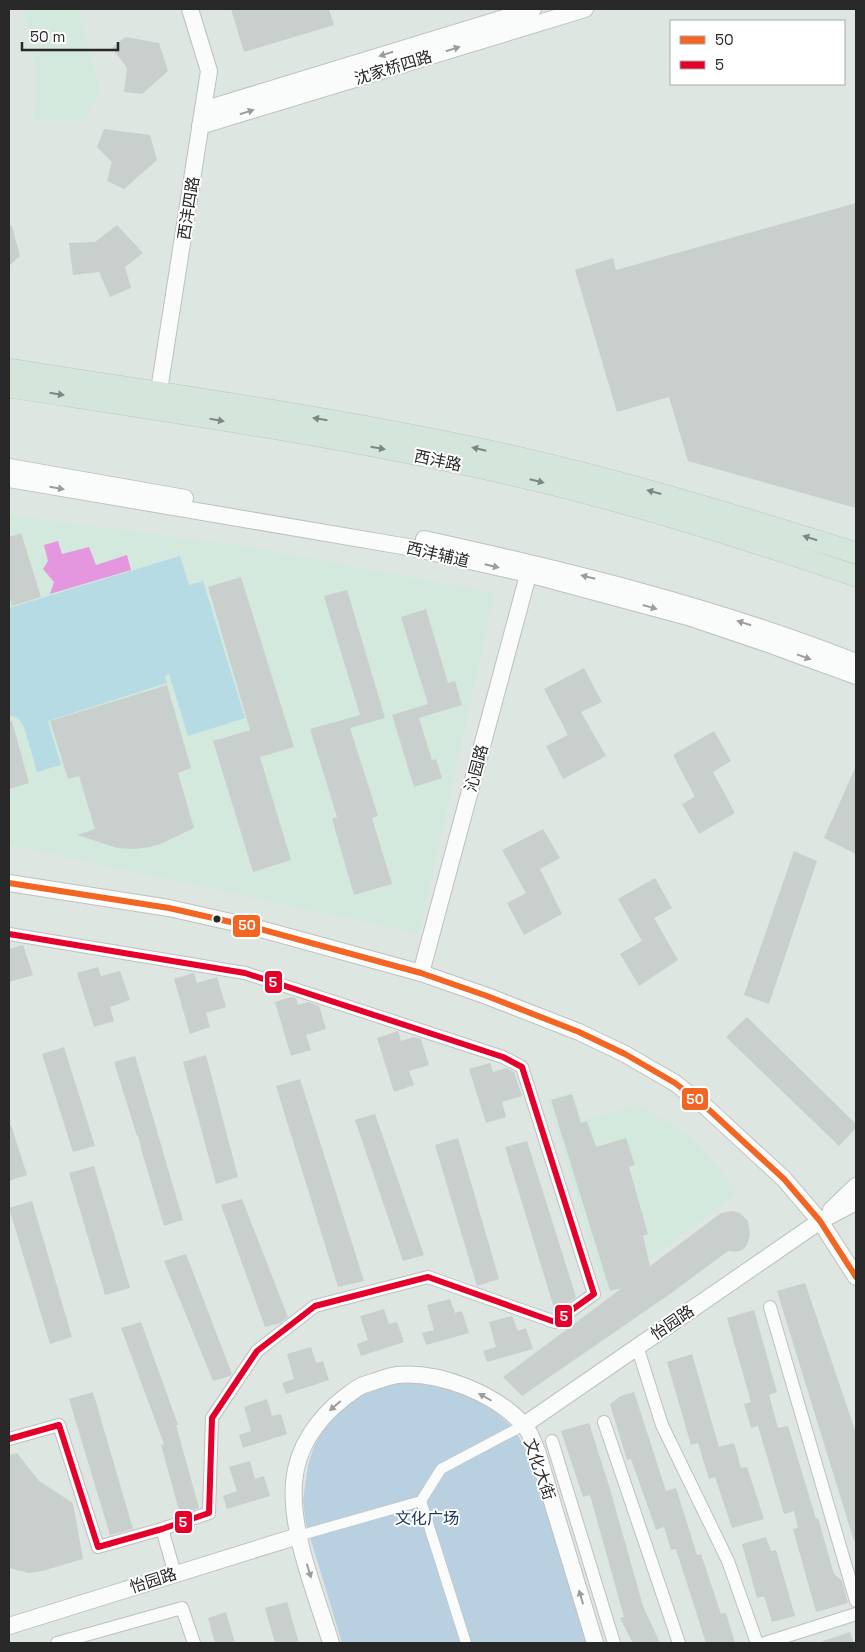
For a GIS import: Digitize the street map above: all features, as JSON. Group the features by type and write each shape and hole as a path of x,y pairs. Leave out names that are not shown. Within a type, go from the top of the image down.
{"highway":[{"name":"西沣路","path":"9,369 533,480 636,506 856,576"},
{"name":"西沣路","path":"9,387 158,402 369,427 462,445 568,469 751,520 856,553"}],"street":[{"name":"西沣四路","path":"158,402 209,71 190,9"},
{"name":"沈家桥四路","path":"202,118 533,9"},
{"name":"沈家桥四路","path":"202,118 585,9"},
{"name":"西沣辅道","path":"9,467 416,537 530,568 688,617 856,676"},
{"name":"西沣辅道","path":"9,479 613,583 804,642 856,662"},
{"name":"沁园路","path":"421,973 530,568"},
{"path":"9,883 188,912 253,927 421,973 487,996 579,1032 625,1054 674,1083 707,1108 784,1179 820,1221 856,1277"},
{"path":"9,934 245,973 503,1057 522,1067 594,1294 554,1322 428,1277 316,1306 258,1351 212,1418 209,1513 162,1529 98,1547 59,1425 9,1439"},
{"name":"怡园路","path":"820,1221 856,1186"},
{"name":"怡园路","path":"524,1425 820,1221 856,1202"},
{"path":"770,1307 856,1601"},
{"path":"637,1346 662,1425 728,1561 757,1643"},
{"name":"文化大街","path":"331,1643 298,1536 294,1508 294,1481 307,1439 332,1407 360,1387 394,1375 430,1376 470,1388 500,1405 524,1425 539,1458 595,1643"},
{"path":"604,1422 679,1643"},
{"path":"298,1536 421,1501 441,1469 524,1425"},
{"path":"552,1441 614,1643"},
{"path":"421,1501 466,1643"},
{"path":"162,1529 175,1574"},
{"name":"怡园路","path":"9,1626 298,1536"},
{"path":"57,1643 182,1608 194,1643"},
{"path":"765,1643 856,1614"}],"shaded area":[{"path":"21,9 78,9 100,90 84,121 34,121 36,71 27,24"},
{"path":"9,515 251,547 495,593 419,934 9,845"},
{"path":"58,541 62,554 89,547 96,565 127,555 131,570 50,594 54,582 43,569 48,561 44,545"},
{"path":"180,556 189,585 203,581 245,718 188,736 169,674 165,676 167,683 48,721 61,765 37,772 24,727 18,718 9,715 9,608"},
{"path":"573,1091 582,1120 638,1104 693,1139 739,1192 605,1292 547,1099"}],"green space":[{"name":"文化广场","path":"426,1381 449,1388 491,1409 509,1424 521,1440 536,1472 588,1643 342,1643 306,1524 303,1501 308,1465 324,1427 341,1409 358,1396 399,1382"}],"building":[{"path":"231,9 329,9 334,25 244,52"},
{"path":"125,37 159,43 168,71 142,94 124,92 127,68 112,48"},
{"path":"104,129 150,135 157,160 124,189 107,181 112,162 97,147"},
{"path":"856,203 856,508 688,461 669,397 617,412 575,270 613,258 616,270"},
{"path":"117,225 143,253 125,267 131,288 110,297 99,272 73,275 69,243 95,242"},
{"path":"9,226 12,226 20,256 9,266"},
{"path":"21,533 41,597 12,606 9,595 9,537"},
{"path":"241,577 294,747 260,757 291,860 253,872 213,741 250,730 208,587"},
{"path":"347,590 385,718 350,728 378,816 372,818 392,884 354,895 332,819 337,817 310,729 360,715 324,596"},
{"path":"426,609 448,683 455,681 462,705 419,718 432,760 436,759 442,778 414,787 392,715 428,704 401,617"},
{"path":"584,668 602,702 581,712 606,756 563,779 546,746 568,735 544,689"},
{"path":"167,685 191,768 178,773 194,828 151,847 135,849 117,848 77,835 95,829 79,776 68,779 50,721"},
{"path":"9,721 12,721 29,783 9,789"},
{"path":"714,731 731,761 713,772 735,813 699,834 682,804 695,797 673,755"},
{"path":"856,766 856,854 824,838"},
{"path":"543,829 560,858 540,869 562,914 524,935 507,903 526,893 502,850"},
{"path":"794,851 817,861 769,1004 744,995"},
{"path":"655,878 672,908 654,918 678,960 639,986 620,954 642,941 618,899"},
{"path":"23,945 33,975 9,982 9,949"},
{"path":"98,967 101,976 120,971 130,1000 110,1007 114,1021 94,1027 77,973"},
{"path":"194,973 197,983 217,977 226,1007 206,1013 210,1027 190,1034 174,979"},
{"path":"291,997 296,998 298,1005 308,1002 319,1006 326,1029 306,1035 311,1050 291,1056 275,1002"},
{"path":"747,1017 856,1124 856,1128 839,1146 726,1037"},
{"path":"398,1031 401,1041 414,1037 421,1039 429,1065 409,1071 414,1085 394,1092 377,1038"},
{"path":"64,1047 95,1146 73,1152 42,1054"},
{"path":"206,1055 238,1177 216,1184 183,1062"},
{"path":"135,1056 183,1220 164,1226 138,1135 114,1062"},
{"path":"490,1063 493,1072 506,1068 514,1072 522,1096 502,1102 506,1117 486,1123 469,1069"},
{"path":"300,1079 364,1281 338,1287 276,1086"},
{"path":"572,1094 581,1123 587,1121 596,1147 626,1138 635,1165 629,1167 648,1234 643,1236 650,1266 721,1213 732,1211 740,1213 748,1221 750,1235 747,1245 742,1250 736,1252 728,1251 670,1294 522,1396 503,1377 622,1288 610,1291 551,1100"},
{"path":"375,1114 424,1255 403,1261 355,1120"},
{"path":"9,1125 11,1125 27,1175 9,1181"},
{"path":"458,1138 499,1279 477,1286 435,1145"},
{"path":"527,1141 576,1297 565,1305 554,1308 505,1147"},
{"path":"94,1166 130,1288 105,1295 69,1173"},
{"path":"242,1199 288,1317 280,1323 265,1327 221,1205"},
{"path":"32,1201 72,1337 50,1344 9,1208"},
{"path":"186,1254 232,1374 213,1381 164,1261"},
{"path":"805,1283 856,1433 856,1541 854,1541 777,1291"},
{"path":"450,1299 455,1313 462,1311 469,1333 426,1345 422,1333 434,1330 427,1305"},
{"path":"384,1309 389,1324 397,1322 404,1342 361,1356 357,1344 368,1340 360,1316"},
{"path":"754,1310 777,1392 769,1395 778,1428 788,1426 834,1574 842,1581 848,1603 816,1612 793,1529 798,1528 794,1511 784,1514 758,1426 751,1428 744,1404 751,1402 727,1318"},
{"path":"512,1316 518,1331 526,1328 533,1349 487,1362 483,1351 496,1347 489,1322"},
{"path":"141,1322 178,1425 176,1425 199,1508 180,1514 161,1445 164,1444 121,1328"},
{"path":"311,1347 316,1363 323,1361 329,1380 286,1394 282,1383 294,1379 287,1354"},
{"path":"692,1354 719,1447 734,1443 741,1468 747,1467 764,1519 732,1528 715,1477 709,1479 698,1443 691,1445 667,1362"},
{"path":"93,1392 133,1529 110,1535 69,1399"},
{"path":"634,1392 666,1491 676,1488 697,1555 701,1554 721,1614 726,1613 735,1643 706,1643 676,1549 671,1550 664,1527 656,1530 631,1459 627,1460 610,1404 621,1396"},
{"path":"267,1399 272,1416 281,1414 287,1434 243,1448 239,1435 251,1431 244,1407"},
{"path":"589,1423 643,1606 660,1643 633,1643 620,1618 624,1617 590,1495 583,1497 561,1431"},
{"path":"17,1453 39,1481 73,1503 83,1559 29,1573 9,1568 9,1455"},
{"path":"250,1461 255,1479 264,1476 270,1496 227,1509 223,1496 237,1491 229,1467"},
{"path":"766,1537 771,1551 776,1550 795,1616 772,1622 764,1596 757,1598 742,1544"},
{"path":"287,1602 299,1643 275,1643 265,1608"},
{"path":"226,1612 235,1643 215,1643 208,1618"},
{"path":"850,1632 854,1643 823,1643 823,1641"}],"transit line":[{"name":"50","path":"9,883 169,908 253,927 421,973 487,996 579,1032 625,1054 675,1083 707,1108 784,1179 820,1221 856,1277"},
{"name":"5","path":"9,934 245,973 503,1057 522,1067 594,1294 555,1322 428,1277 315,1306 257,1351 212,1418 209,1513 162,1529 98,1547 59,1425 9,1439"}]}
